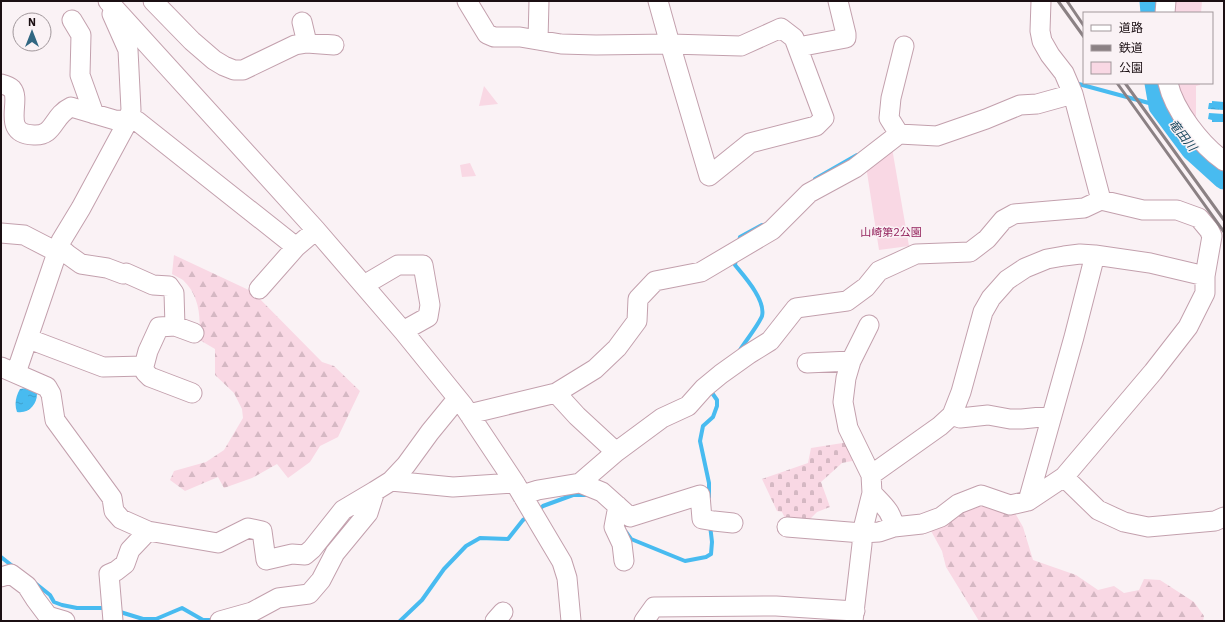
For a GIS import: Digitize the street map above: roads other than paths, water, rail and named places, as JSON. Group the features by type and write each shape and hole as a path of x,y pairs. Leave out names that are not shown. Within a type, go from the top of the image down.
{"street":[{"path":"107,1 128,50 131,110 128,120 58,250 29,339 9,370 46,387 51,394 55,420 112,498 114,511 121,519 148,531 218,543 248,528 262,530 266,560 292,554 304,555 312,549 343,510 391,481 406,466 430,432 457,399"},
{"path":"107,1 316,230 403,331 469,414 519,489 562,562 566,572 571,621"},
{"path":"153,1 192,41 214,60 234,70 242,70 295,45 307,43 334,45"},
{"path":"467,1 487,34 494,37 520,37 561,44 670,44 741,46 781,28 794,38 824,118 816,126 750,143 709,176 670,44 658,1"},
{"path":"538,1 538,40"},
{"path":"798,47 846,38 838,1"},
{"path":"1041,1 1040,31 1042,41 1050,56 1064,73 1073,94 1101,200"},
{"path":"1165,12 1166,1"},
{"path":"72,20 81,35 80,75 94,114"},
{"path":"302,22 307,43"},
{"path":"899,134 889,118 891,98 904,46"},
{"path":"1,84 11,88 14,93 14,122 17,128 24,133 44,135 50,130 56,119 70,107 115,120 137,121 296,247"},
{"path":"1168,84 1170,94 1199,139 1216,156 1224,161"},
{"path":"469,414 556,393 595,369 617,348 637,320 638,299 655,281 701,272 772,230 809,193 855,168 899,134 937,136 986,119 1020,105 1037,104 1073,94"},
{"path":"391,481 453,487 538,490 580,483 616,452 662,418 688,406 704,388 721,374 770,341 796,308 847,302 866,287 879,271 916,254 970,252 987,239 1003,220 1014,214 1084,208 1101,200 1143,210 1178,210 1199,218 1209,230 1218,237 1205,276 1205,293 1188,327 1148,378 1064,477 1028,501 1010,505 981,495 958,504 941,517 922,524 862,533 787,527"},
{"path":"259,289 296,247 316,230"},
{"path":"1,233 24,235 67,254 81,264 106,268 153,285 169,286 174,293 175,326"},
{"path":"871,475 940,426 952,415 961,392 983,312 991,298 1007,280 1025,268 1047,259 1064,256 1095,255 1150,263 1205,276"},
{"path":"1028,501 1095,255"},
{"path":"364,285 398,265 423,265 430,305 428,317 403,331"},
{"path":"644,621 654,607 776,606 854,616 862,533 872,493 871,475 848,428 844,402 846,378 851,361 869,325"},
{"path":"192,393 150,377 145,372 144,366 148,351 159,327 175,326 194,333"},
{"path":"29,339 103,367 144,366"},
{"path":"807,363 851,361"},
{"path":"556,393 577,416 616,452"},
{"path":"952,415 960,418 988,415 1022,420 1051,416"},
{"path":"1064,477 1098,510 1124,522 1148,528 1215,520 1224,517"},
{"path":"580,483 602,492 630,517 700,494 702,519 733,522"},
{"path":"220,621 252,612 278,598 309,594 321,580 335,553 368,513 375,492"},
{"path":"872,493 889,511 893,519 894,527"},
{"path":"618,506 614,527 622,544 624,561"},
{"path":"113,621 109,574 125,564 130,550 148,531"},
{"path":"4,573 27,586 48,616 65,621"},
{"path":"95,621 102,621"}],"water":[{"path":"1212,101 1224,102 1224,110 1208,109 1209,103 1212,103"},
{"path":"1209,113 1224,114 1224,122 1212,122 1212,120 1208,119"},
{"path":"26,388 33,390 37,394 36,401 29,410 17,412 17,394 20,389"}],"waterway":[{"name":"竜田川","path":"1151,1 1152,12"},
{"path":"1075,83 1160,106"},
{"name":"竜田川","path":"1156,84 1160,106 1192,149 1224,178"},
{"path":"815,179 857,155"},
{"path":"739,242 740,237 762,225"},
{"path":"736,258 735,265 758,296 762,310 762,316 740,350"},
{"path":"709,497 709,483 700,441 703,426 713,417 717,406 717,400 710,390"},
{"path":"537,511 543,506 573,495 588,495"},
{"path":"400,621 422,600 444,569 466,546 480,538 508,539 523,520 529,516"},
{"path":"626,532 631,539 685,561 706,557 711,554 712,542 710,525"},
{"path":"1,557 15,568"},
{"path":"35,583 50,595 54,602 62,605 77,608 107,608"},
{"path":"117,611 143,619 156,619 182,608 203,620 214,620"}],"railway":[{"path":"1058,1 1083,36"},
{"path":"1067,1 1083,25"},
{"path":"1118,84 1224,232"},
{"path":"1126,84 1224,220"}],"park label":[{"name":"山崎第2公園","path":"891,232"}]}
